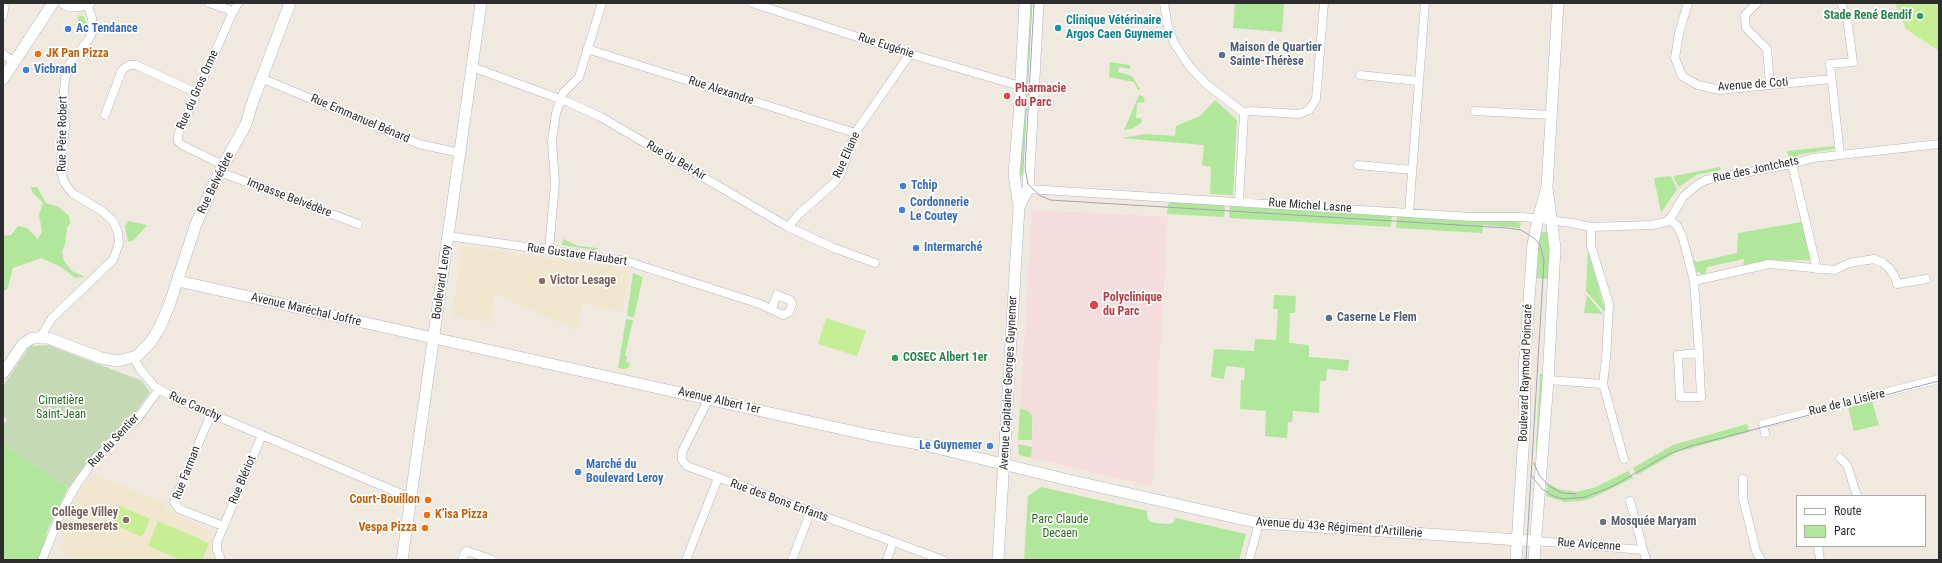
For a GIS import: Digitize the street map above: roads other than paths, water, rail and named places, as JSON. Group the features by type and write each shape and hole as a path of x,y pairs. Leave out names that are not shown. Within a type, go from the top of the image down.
{"street":[{"path":"3,15 5,3"},
{"path":"3,79 53,3"},
{"path":"64,3 70,6 88,4"},
{"path":"209,3 230,10 232,14"},
{"name":"Rue du Gros Orme","path":"222,168 182,146 178,141 178,135 238,3"},
{"name":"Rue Belvédère","path":"134,358 143,351 158,331 169,306 190,239 222,168 246,124 261,78 290,3"},
{"name":"Boulevard Leroy","path":"402,560 481,3"},
{"path":"549,250 554,183 552,140 558,107 566,90 579,77 602,3"},
{"name":"Rue Eugénie","path":"752,3 910,54 1020,86"},
{"name":"Avenue Capitaine Georges Guynemer","path":"998,560 1019,207 1014,174 1024,3"},
{"name":"Avenue Capitaine Georges Guynemer","path":"1019,207 1028,189 1038,3"},
{"path":"1164,3 1168,27 1174,43 1190,67 1206,84 1244,113"},
{"path":"1244,113 1251,111 1299,114 1309,110 1313,105 1316,99 1324,3"},
{"path":"1409,213 1425,3"},
{"name":"Boulevard Raymond Poincaré","path":"1534,560 1548,380 1555,248 1547,187 1558,3 1551,3"},
{"name":"Avenue de Coti","path":"1688,3 1676,46 1675,58 1682,76 1698,85 1720,90 1832,79"},
{"path":"1758,3 1746,15 1746,28 1767,49 1770,85"},
{"path":"1840,154 1830,64 1853,62 1847,18 1841,3"},
{"name":"Rue Père Robert","path":"41,336 52,318 113,260 119,243 118,232 114,221 109,215 72,193 64,182 60,168 64,127 63,96 65,79 70,63 90,39 93,32 92,18 88,4"},
{"name":"Rue Alexandre","path":"587,48 856,133"},
{"path":"3,54 14,62"},
{"name":"Rue Eliane","path":"788,227 798,215 834,184 840,176 856,133 910,54"},
{"path":"105,115 122,70 129,65 136,65 197,93"},
{"name":"Rue du Bel-Air","path":"472,67 561,99 621,129 788,227 834,248 875,263"},
{"path":"1360,75 1418,81"},
{"name":"Rue Emmanuel Bénard","path":"261,78 419,144 460,153"},
{"path":"1475,111 1551,115"},
{"path":"1239,201 1244,113"},
{"name":"Rue des Jontchets","path":"1670,219 1683,197 1697,185 1706,180 1792,164 1813,158 1939,144"},
{"path":"1792,164 1817,269"},
{"path":"1358,165 1412,170"},
{"name":"Impasse Belvédère","path":"222,168 358,224"},
{"name":"Boulevard Raymond Poincaré","path":"1516,560 1525,418 1524,370 1533,244 1547,187"},
{"name":"Rue Michel Lasne","path":"1028,189 1227,202 1239,201 1409,213 1538,219 1591,227"},
{"path":"1624,459 1603,384 1609,304 1591,246 1591,227 1658,224 1670,219 1677,226 1682,235 1694,281 1699,353 1701,397 1680,397 1678,354 1699,353"},
{"name":"Rue Gustave Flaubert","path":"448,236 626,261 772,308"},
{"path":"1694,281 1769,264 1835,270 1849,262 1874,259 1883,263 1889,268 1895,277 1897,284 1926,278"},
{"name":"Avenue Maréchal Joffre","path":"178,281 434,338"},
{"path":"3,373 23,344 32,338 41,336 110,360 118,361 134,358"},
{"name":"Avenue Albert 1er","path":"434,338 1004,464"},
{"name":"Rue Canchy","path":"134,358 140,370 159,389 174,398 411,498"},
{"name":"Rue de la Lisière","path":"1765,433 1763,424 1939,379"},
{"path":"1548,380 1603,384"},
{"name":"Rue du Sentier","path":"42,560 61,513 75,487 94,460 138,418 159,389"},
{"name":"Rue des Bons Enfants","path":"709,398 681,456 687,466 943,560"},
{"name":"Rue Farman","path":"211,414 174,502 178,510 223,526"},
{"name":"Rue Blériot","path":"221,560 217,550 217,542 262,435"},
{"path":"1840,458 1847,465 1857,495"},
{"name":"Avenue du 43e Régiment d'Artillerie","path":"1004,464 1259,523 1535,542"},
{"path":"686,560 718,478"},
{"path":"1744,479 1743,498 1756,551 1761,560"},
{"path":"1630,501 1646,560"},
{"path":"792,560 810,512"},
{"path":"1249,560 1259,523"},
{"path":"886,560 894,542"},
{"name":"Rue Avicenne","path":"1535,542 1644,550"},
{"path":"1818,547 1820,560"},
{"path":"462,560 465,552 467,551 493,560"}],"tram line":[{"path":"1034,3 1025,168 1028,184 1039,195 1050,200 1507,228 1521,230 1534,238 1540,245 1544,260 1526,560"},
{"path":"1531,475 1542,489 1553,496 1564,499 1585,497 1611,487 1669,454 1691,446 1939,381"},
{"path":"1534,463 1539,475 1549,486 1562,493 1576,494"}],"place":[{"name":"Stade René Bendif","path":"1920,16"},
{"name":"Clinique Vétérinaire Argos Caen Guynemer","path":"1058,28"},
{"name":"Ac Tendance","path":"68,29"},
{"name":"JK Pan Pizza","path":"38,54"},
{"name":"Maison de Quartier Sainte-Thérèse","path":"1222,55"},
{"name":"Vicbrand","path":"26,70"},
{"name":"Pharmacie du Parc","path":"1007,96"},
{"name":"Tchip","path":"903,186"},
{"name":"Cordonnerie Le Coutey","path":"902,210"},
{"name":"Intermarché","path":"916,248"},
{"name":"Victor Lesage","path":"542,281"},
{"name":"Polyclinique du Parc","path":"1094,305"},
{"name":"Caserne Le Flem","path":"1329,318"},
{"name":"COSEC Albert 1er","path":"895,358"},
{"name":"Le Guynemer","path":"990,446"},
{"name":"Marché du Boulevard Leroy","path":"578,472"},
{"name":"Court-Bouillon","path":"428,500"},
{"name":"K’isa Pizza","path":"427,515"},
{"name":"Collège Villey Desmeserets","path":"126,520"},
{"name":"Mosquée Maryam","path":"1603,522"},
{"name":"Vespa Pizza","path":"425,528"}],"park label":[{"name":"Cimetière Saint-Jean","path":"61,408"},
{"name":"Parc Claude Decaen","path":"1060,527"}]}
